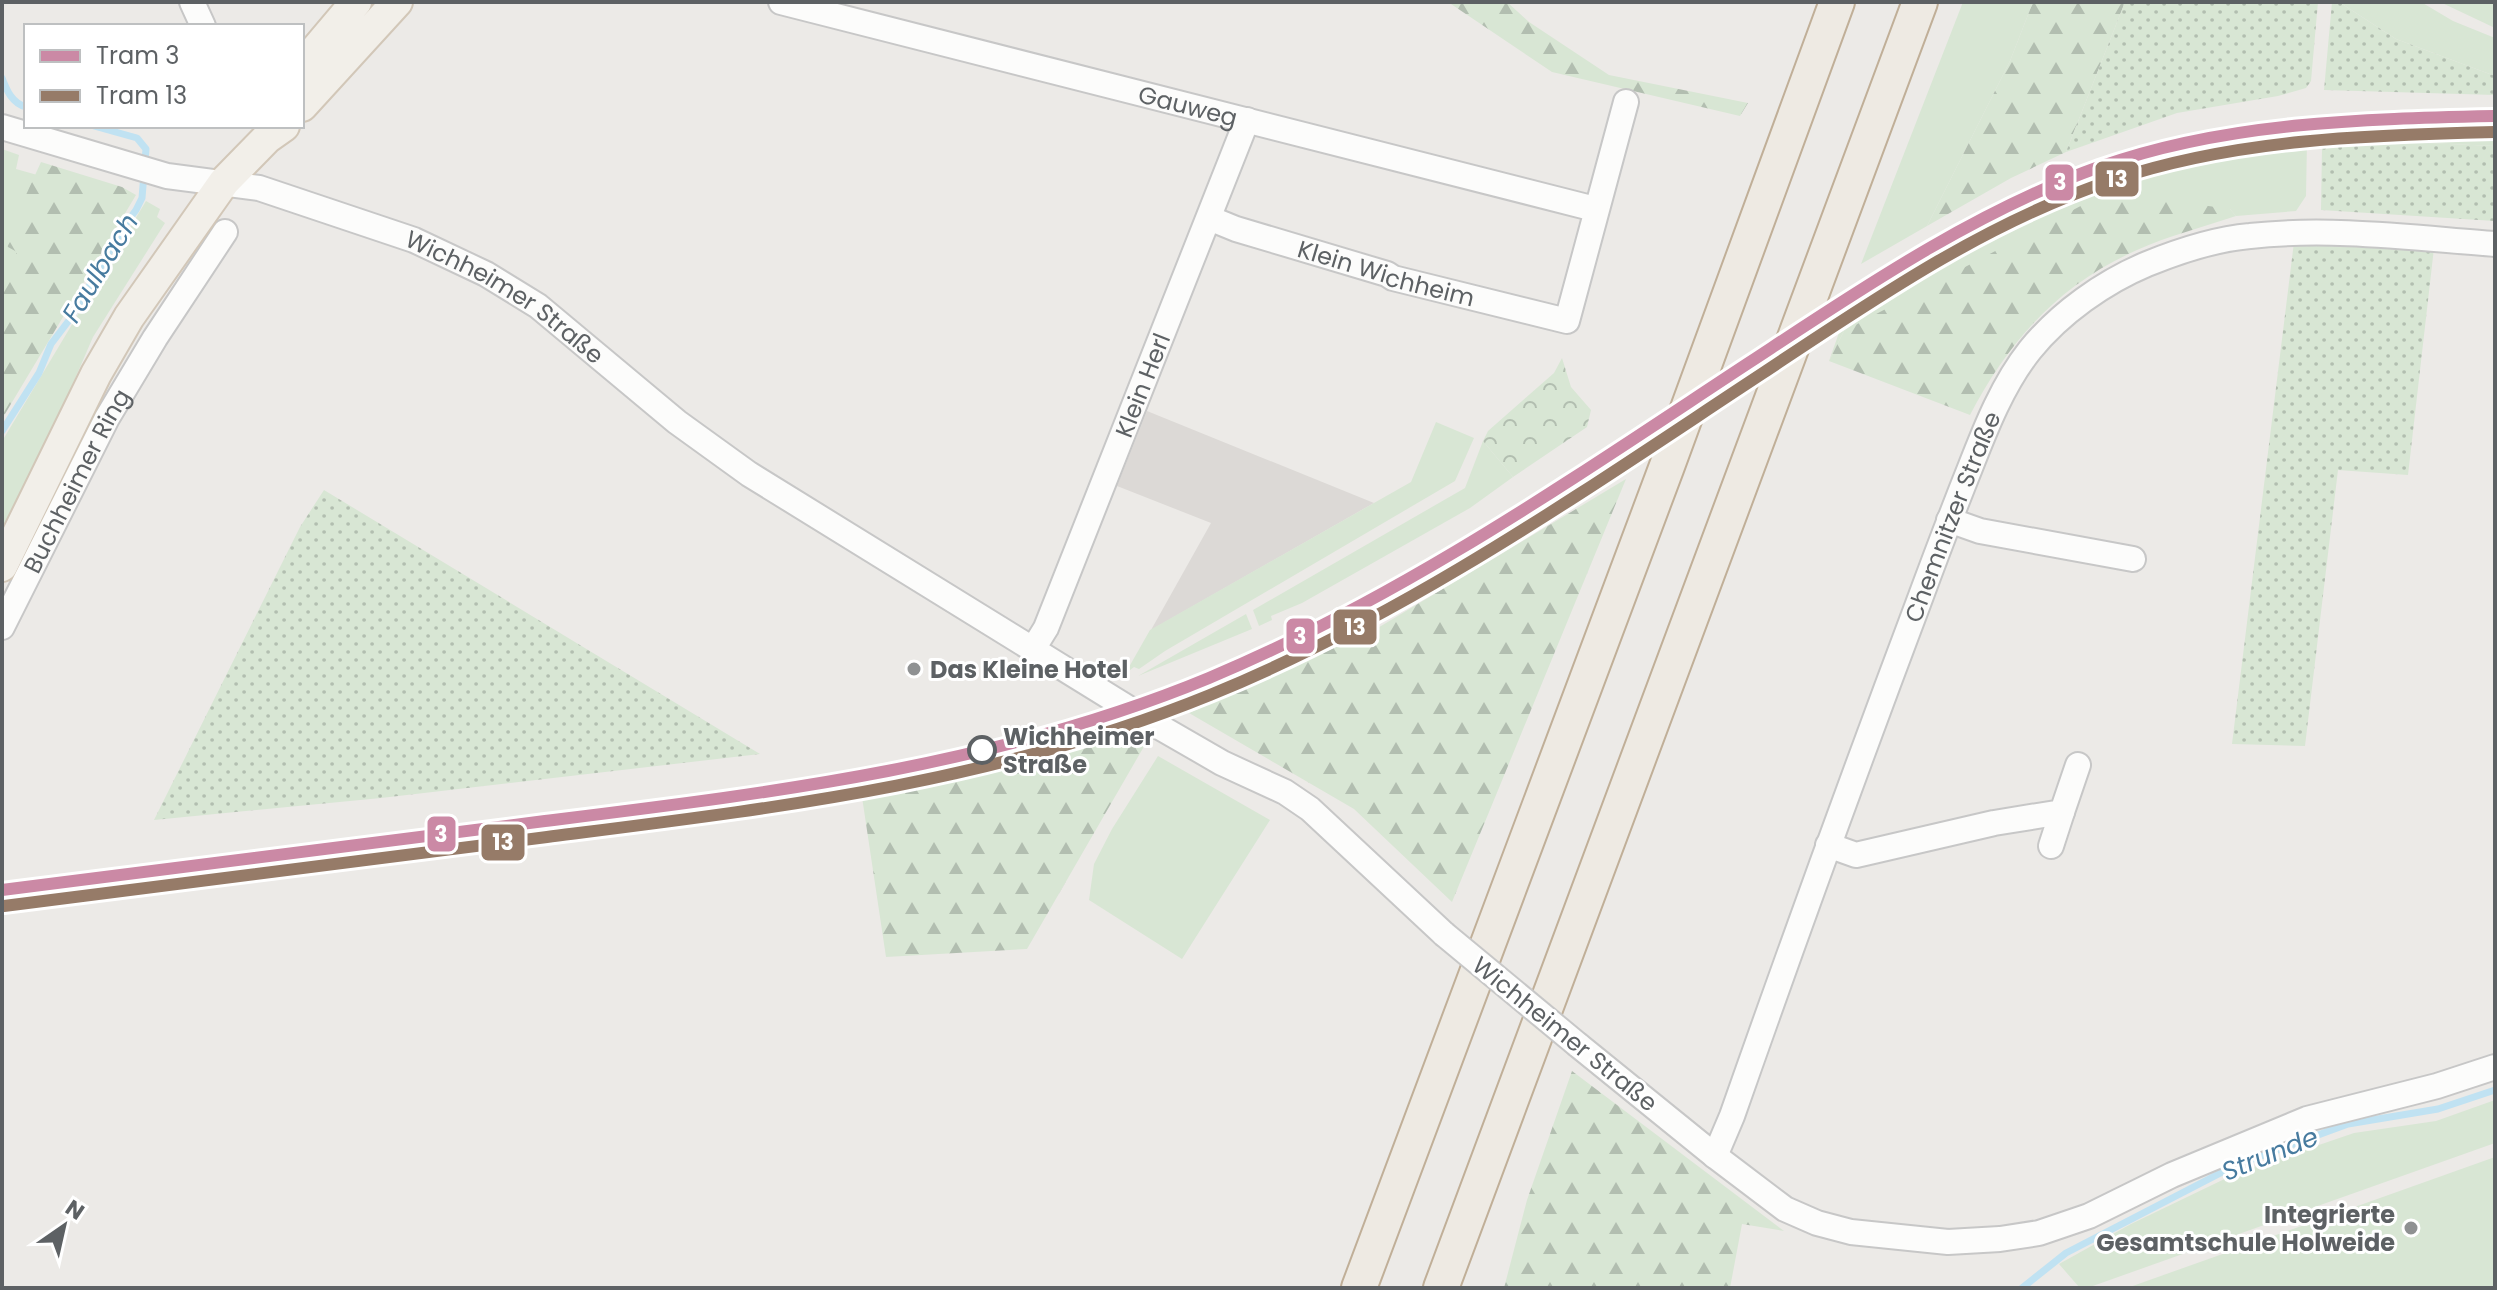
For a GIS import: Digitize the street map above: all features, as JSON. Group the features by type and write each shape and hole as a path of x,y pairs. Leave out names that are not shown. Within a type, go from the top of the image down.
{"highway":[{"path":"1359,1288 1662,481 1837,2"},
{"path":"1441,1288 1920,2"}],"main road":[{"path":"304,64 356,2"},
{"path":"304,104 397,2"},
{"name":"Buchheimer Ring","path":"2,566 96,374 129,317 224,182 274,130"}],"street":[{"path":"192,2 202,24"},
{"name":"Gauweg","path":"781,2 1595,209"},
{"path":"1595,209 1626,102"},
{"name":"Klein Herl","path":"1033,649 1046,628 1247,120"},
{"name":"Wichheimer Straße","path":"2,127 167,176 259,188 414,240 486,274 538,306 677,422 749,474 1144,718 1222,763 1285,792 1310,809 1444,934 1578,1045 1785,1209 1817,1223 1851,1232 1948,1242 2039,1233 2089,1216 2172,1175 2307,1119 2437,1086 2495,1067"},
{"name":"Klein Wichheim","path":"1209,218 1393,278 1567,321 1595,209"},
{"name":"Buchheimer Ring","path":"2,627 107,418 225,232"},
{"name":"Chemnitzer Straße","path":"1715,1156 1949,520 1988,422 2029,350 2085,299 2144,265 2187,249 2248,236 2363,235 2495,244"},
{"path":"129,317 155,338"},
{"path":"1949,520 1980,531 2133,559"},
{"path":"2051,846 2078,765"},
{"path":"1828,845 1856,855 1994,823 2062,812"}],"shaded area":[{"path":"1147,411 1374,503 1151,630 1211,523 1117,486"}],"green space":[{"path":"1448,2 1507,2 1529,22 1609,75 1748,103 1740,116 1552,72"},
{"path":"1963,2 2033,2 2010,61 1927,226 1861,264"},
{"path":"2033,2 2125,2 2066,152 2011,178 1927,226 2010,61"},
{"path":"2125,2 2318,2 2311,81 2306,88 2278,96 2177,113 2066,152"},
{"path":"2332,2 2339,2 2396,39 2495,76 2495,95 2324,90"},
{"path":"2339,2 2421,2 2453,21 2495,38 2495,76 2396,39"},
{"path":"2440,2 2495,2 2495,28"},
{"path":"2495,123 2495,146 2356,140 2398,125"},
{"path":"2303,130 2303,141 2307,141 2306,196 2296,211 2236,216 2230,209 1844,331 1829,361 1841,327 1904,286 1900,280 2011,215 2081,184 2153,160"},
{"path":"2356,140 2495,146 2495,221 2321,210 2322,147 2356,145"},
{"path":"2,149 19,155 16,169 55,180 2,299"},
{"path":"41,162 122,187 136,195 2,419 2,267 9,269 17,252 5,241"},
{"path":"2107,192 2230,209 2236,216 2149,245 2083,280 2038,318 2019,340 2001,363 1970,415 1829,361 1844,331"},
{"path":"146,201 160,209 157,217 165,223 93,337 44,463 2,539 4,438"},
{"path":"2294,242 2434,248 2408,475 2338,470 2305,746 2232,744"},
{"path":"1562,358 1571,387 1591,410 1587,427 1513,477 1483,441 1488,431 1554,373"},
{"path":"1436,422 1474,438 1455,481 1139,669 1134,667 1125,674 1150,630 1411,482"},
{"path":"1483,441 1513,477 1470,508 1302,603 1271,616 1272,620 1259,626 1253,610 1465,488"},
{"path":"1626,479 1452,902 1354,809 1189,713 1376,629"},
{"path":"324,490 760,754 381,798 154,820 300,527"},
{"path":"1246,614 1252,629 1138,676"},
{"path":"1125,730 1146,743 1027,949 886,957 862,797 1064,751"},
{"path":"1158,756 1270,820 1182,959 1089,900 1094,864"},
{"path":"1572,1071 1784,1231 1742,1224 1730,1288 1504,1288 1527,1200"},
{"path":"2495,1100 2495,1143 2090,1287 2079,1287 2059,1264 2131,1224 2237,1173 2354,1133 2436,1121"},
{"name":"Integrierte Gesamtschule Holweide","path":"2495,1157 2495,1288 2127,1288"}],"waterway":[{"name":"Faulbach","path":"2,78 8,92 24,106"},
{"name":"Faulbach","path":"2,431 39,373 51,344 70,319 142,198 146,149 137,138 101,128"},
{"name":"Strunde","path":"2022,1288 2066,1253 2234,1166 2348,1124 2438,1109 2495,1090"}],"tram line":[{"name":"3","path":"2,890 799,787 965,755 1048,734 1209,678 1351,611 1487,533 1919,254 2053,185 2147,152 2245,132 2345,122 2495,116"},
{"name":"13","path":"4,906 800,803 966,771 1129,725 1284,663 1425,588 1562,505 1889,291 1975,240 2066,197 2159,166 2254,148 2350,138 2495,132"}],"place":[{"name":"Das Kleine Hotel","path":"914,669"},
{"name":"Wichheimer Straße","path":"982,750"},
{"name":"Integrierte Gesamtschule Holweide","path":"2411,1228"}]}
